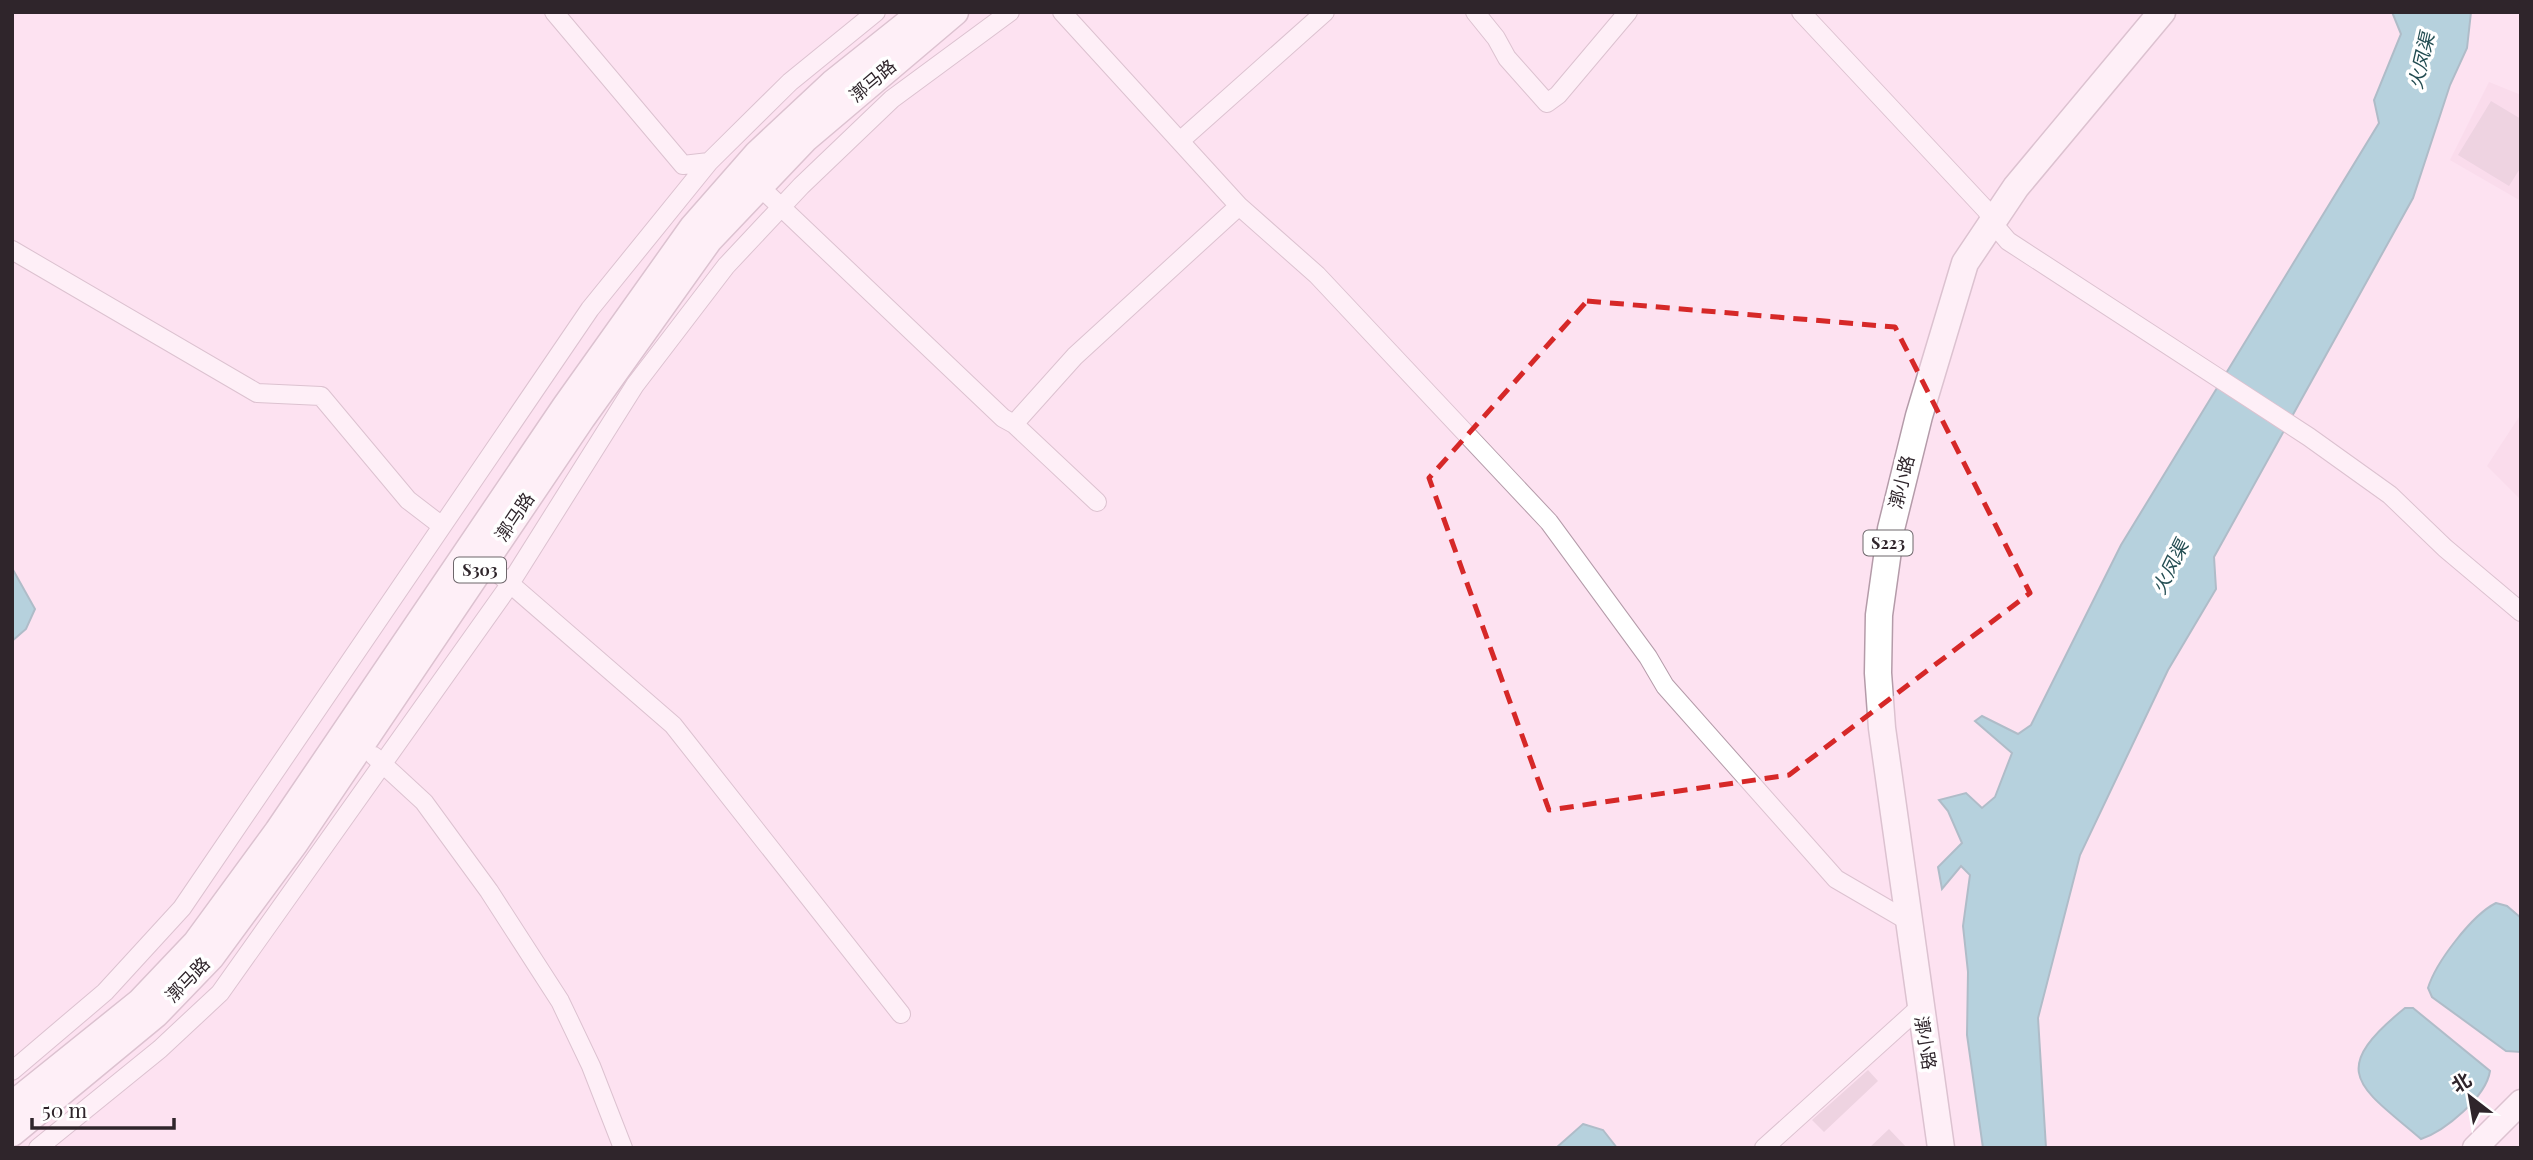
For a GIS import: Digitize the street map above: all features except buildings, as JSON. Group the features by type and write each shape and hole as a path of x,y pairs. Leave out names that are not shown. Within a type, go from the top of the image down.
{"main road":[{"name":"漷马路","path":"12,1105 140,1002 196,943 278,831 565,407 693,227 766,145 833,83 922,12"},
{"name":"漷马路","path":"12,1133 156,1014 211,957 295,843 485,562 709,240 759,186 843,106 955,12"},
{"name":"漷小路","path":"1941,1148 1919,1007 1879,687 1879,615 1884,571 1916,428 1965,263 1990,221 2162,12"}],"street":[{"path":"554,12 683,165 709,162"},
{"path":"12,1071 105,992 182,908 590,309 709,162 790,82 876,12"},
{"path":"38,1148 160,1049 220,993 510,584 635,385 726,266 781,207 892,99 1010,12"},
{"path":"1062,12 1239,206 1317,275 1549,522 1665,686 1836,879 1908,921"},
{"path":"1180,141 1325,12"},
{"path":"1475,12 1496,38 1507,58 1547,103 1558,95 1628,12"},
{"path":"1801,12 1987,211 1990,221 2008,241 2209,375 2309,437 2390,495 2445,548 2521,612"},
{"path":"759,186 1003,418 1014,424 1097,502"},
{"path":"1014,424 1075,356 1239,206"},
{"path":"12,250 257,393 321,396 408,500 442,526"},
{"path":"485,562 673,725 901,1014"},
{"path":"361,745 424,802 489,891 560,1001 591,1066 623,1148"},
{"path":"1764,1148 1919,1007"},
{"path":"2475,1148 2521,1102"}],"highlighted area":[{"path":"1587,301 1895,327 2030,593 1789,775 1549,810 1429,478"}],"shaded area":[{"path":"2489,82 2521,95 2521,201 2450,160"},
{"path":"2521,414 2521,500 2487,466"}],"water":[{"name":"火凤渠","path":"2392,12 2471,12 2467,48 2450,85 2413,198 2214,557 2216,589 2168,670 2080,855 2038,1018 2046,1148 1983,1148 1967,1035 1968,972 1963,926 1970,875 1961,866 1942,889 1938,867 1962,843 1948,811 1939,800 1966,793 1982,808 1995,797 2012,753 1975,721 1982,716 2018,734 2031,725 2121,545 2379,123 2374,100 2401,34"},
{"path":"12,568 35,609 26,629 12,641"},
{"path":"2496,903 2507,906 2521,918 2521,1052 2506,1051 2432,997 2428,988 2456,940 2476,918"},
{"path":"2405,1008 2413,1008 2490,1071 2481,1091 2463,1112 2441,1129 2421,1139 2381,1105 2360,1078 2359,1064 2365,1048 2380,1030"},
{"path":"1583,1124 1603,1130 1617,1148 1556,1148"}]}
